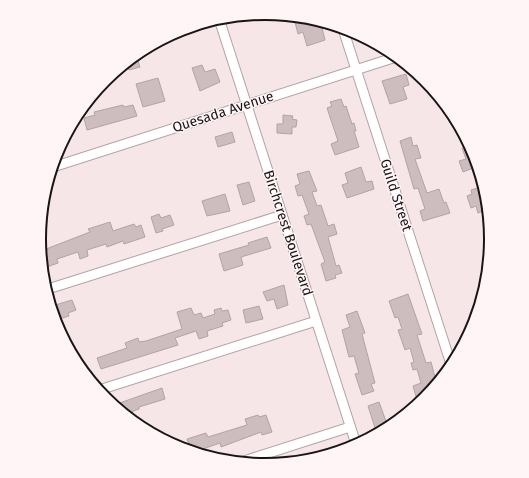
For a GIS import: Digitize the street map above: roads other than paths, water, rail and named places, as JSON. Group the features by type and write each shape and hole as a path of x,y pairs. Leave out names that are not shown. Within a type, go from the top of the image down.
{"street":[{"name":"Birchcrest Boulevard","path":"221,24 354,438"},
{"name":"Guild Street","path":"345,36 449,358"},
{"name":"Quesada Avenue","path":"58,165 389,59"},
{"path":"51,288 282,215"},
{"path":"105,388 316,321"},
{"path":"253,458 350,427"}]}
